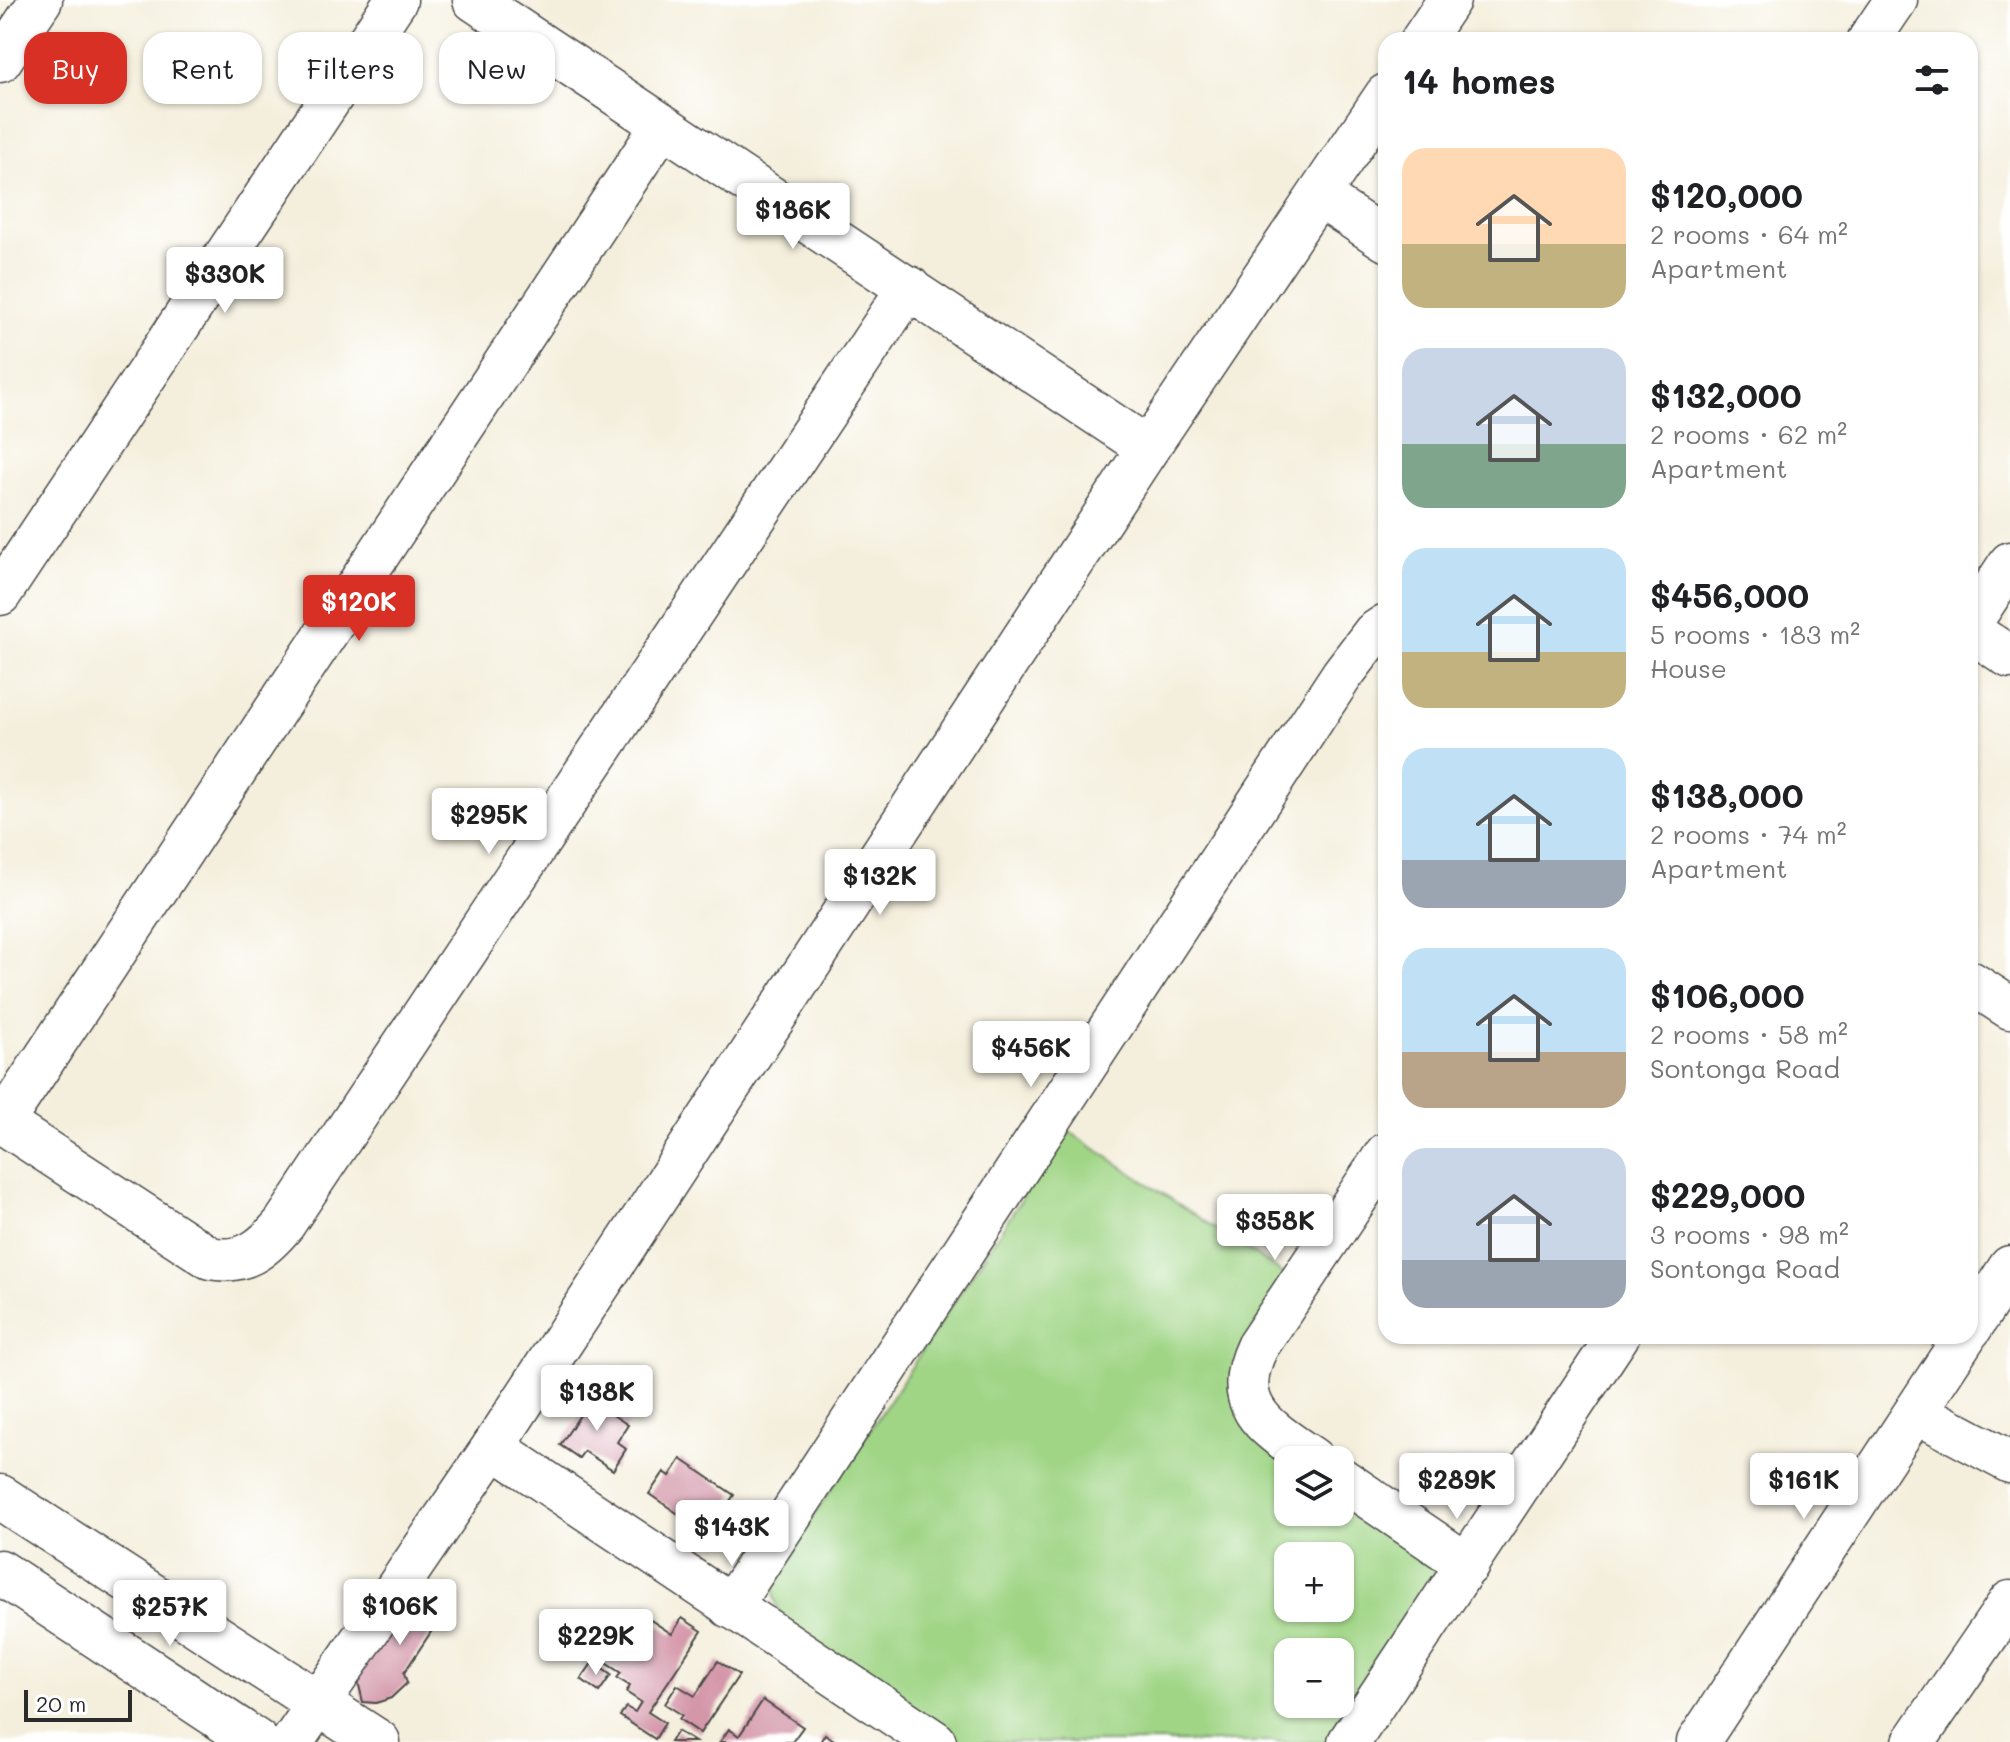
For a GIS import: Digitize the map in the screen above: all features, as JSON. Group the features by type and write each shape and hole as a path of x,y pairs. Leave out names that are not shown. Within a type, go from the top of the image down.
{"main road":[{"path":"0,1497 378,1742"},
{"path":"0,1572 257,1742"}],"street":[{"path":"0,61 41,0"},
{"path":"0,594 396,0"},
{"path":"474,0 1148,448"},
{"path":"1427,32 1449,0"},
{"path":"1874,32 1896,0"},
{"path":"292,1742 493,1447 1148,448 1378,107"},
{"path":"662,126 1,1122 210,1258 227,1261 248,1257 266,1245 284,1224 909,287"},
{"path":"1319,196 1378,235"},
{"path":"1978,612 2010,563"},
{"path":"730,1607 1342,675 1378,630"},
{"path":"1978,636 2010,657"},
{"path":"1978,987 2010,1008"},
{"path":"1295,1446 1264,1424 1247,1393 1247,1372 1257,1347 1378,1166"},
{"path":"1978,1317 2010,1267"},
{"path":"1349,1742 1613,1344"},
{"path":"1698,1742 1960,1344"},
{"path":"1916,1412 2010,1462"},
{"path":"493,1447 935,1742"},
{"path":"1354,1488 1468,1565"},
{"path":"1914,1742 2010,1602"}],"green space":[{"path":"1067,1130 1287,1276 1241,1349 1281,1446 1274,1446 1274,1526 1354,1526 1354,1506 1435,1561 1438,1572 1354,1703 1354,1638 1274,1638 1274,1718 1344,1718 1329,1742 962,1742 789,1627 780,1614 774,1590 775,1575"}],"building":[{"path":"595,1393 614,1406 610,1413 628,1425 617,1442 626,1449 613,1470 584,1451 579,1458 560,1445"},
{"path":"681,1459 734,1495 708,1534 649,1494 664,1472 670,1476"},
{"path":"419,1585 448,1606 404,1673 407,1683 391,1698 376,1703 363,1702 357,1677"},
{"path":"637,1611 672,1634 682,1618 702,1631 648,1712 665,1723 655,1739 620,1716 626,1707 635,1712 641,1702 626,1692 630,1686 617,1678 621,1673 604,1662"},
{"path":"718,1661 739,1675 700,1733 679,1719 682,1715 665,1704 677,1685 695,1696"},
{"path":"593,1662 611,1675 599,1692 581,1679"},
{"path":"763,1700 803,1727 792,1742 720,1742 729,1729 739,1736"},
{"path":"677,1731 695,1742 670,1742"},
{"path":"825,1734 837,1742 820,1742"}]}
